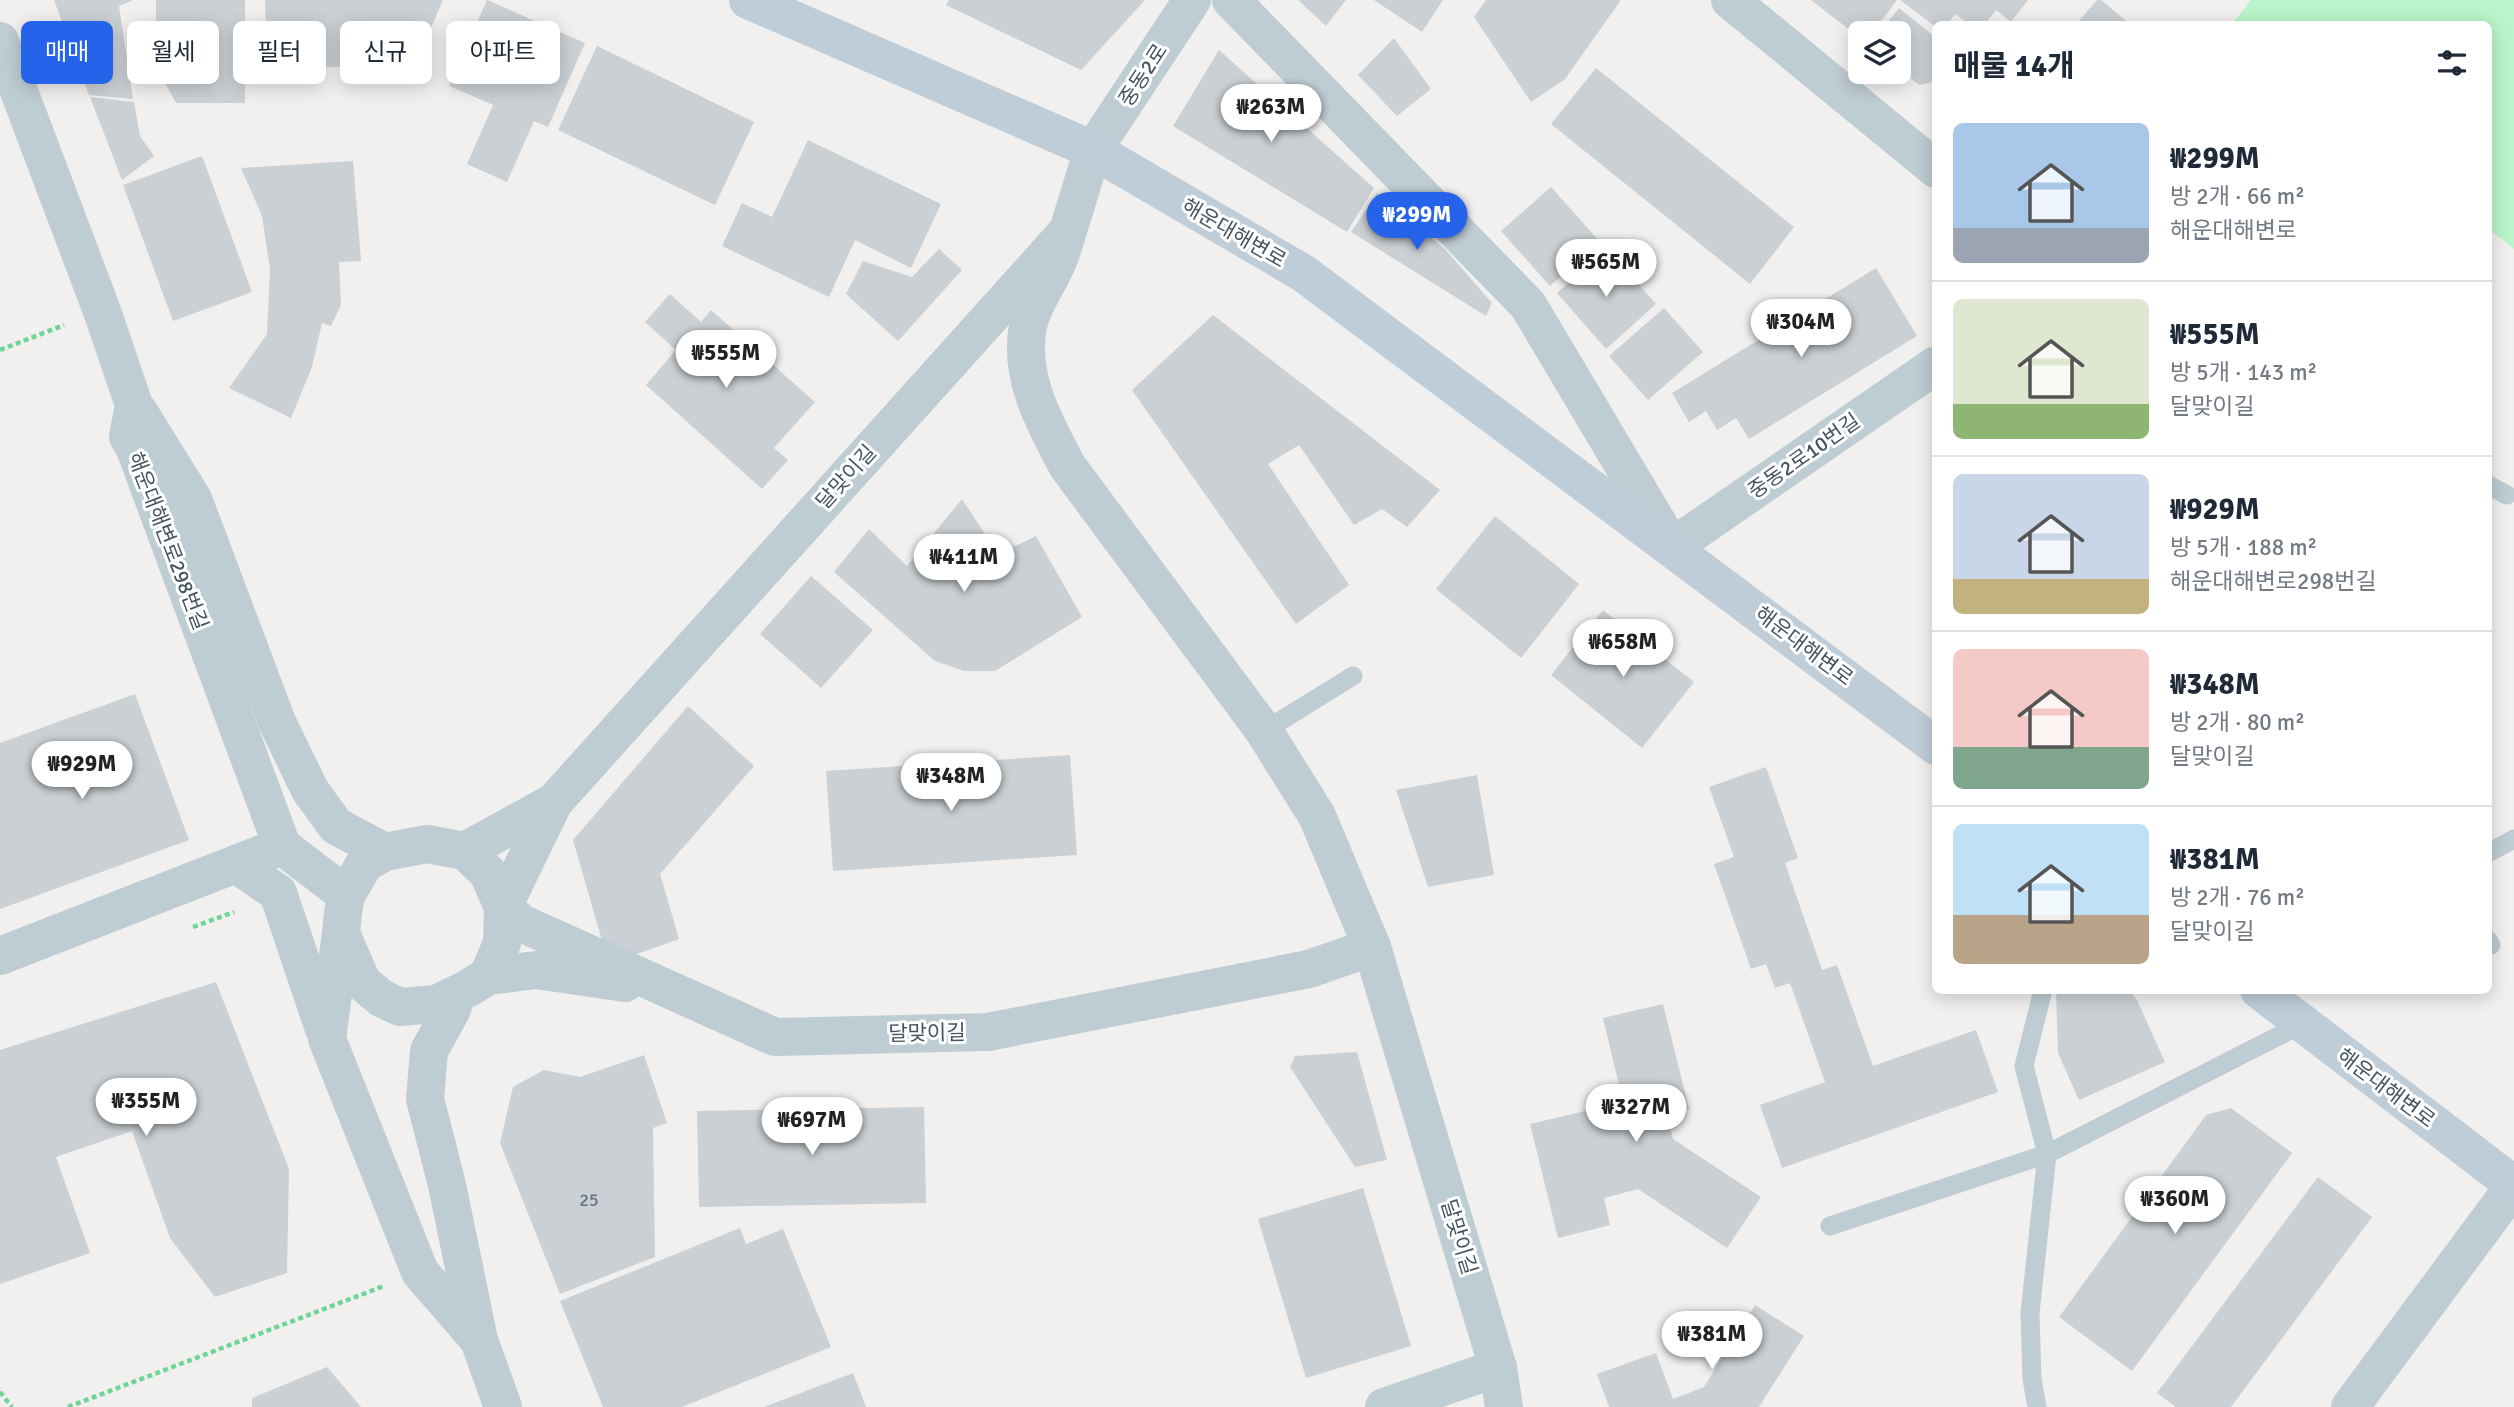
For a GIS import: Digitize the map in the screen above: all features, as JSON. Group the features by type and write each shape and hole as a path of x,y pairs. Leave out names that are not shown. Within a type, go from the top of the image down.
{"main road":[{"name":"해운대해변로","path":"747,0 1093,150 1303,273 1932,743"},
{"name":"해운대해변로","path":"2264,994 2514,1186"}],"street":[{"name":"중동2로","path":"1093,150 1192,0"},
{"name":"해운대해변로","path":"1231,0 1528,305 1672,547"},
{"path":"1730,0 1932,166"},
{"name":"해운대해변로298번길","path":"0,41 102,311 134,405 128,437 282,846"},
{"name":"달맞이길","path":"1093,150 1061,254 1028,324 1026,359 1031,388 1068,467 1264,731 1317,816 1372,947 1498,1368 1504,1407"},
{"name":"달맞이길","path":"465,851 554,802 1066,233"},
{"name":"중동2로10번길","path":"1672,547 1932,368"},
{"path":"134,405 193,499 277,722 310,790 336,826 385,852"},
{"path":"488,976 502,943 503,906 554,802"},
{"path":"327,1039 346,895 365,863 404,846 427,844 465,851 488,873 503,906"},
{"path":"0,956 282,846 346,895"},
{"path":"236,864 278,893 327,1039 420,1272 479,1340"},
{"name":"달맞이길","path":"503,906 522,923 775,1037 988,1032 1309,968 1372,947"},
{"path":"341,933 362,982 381,998 400,1007 436,1004 488,976 536,970 666,988"},
{"path":"456,995 452,1009 429,1051 425,1099 447,1185 479,1340 503,1407"},
{"name":"해운대해변로","path":"2350,1407 2514,1186"},
{"path":"1384,1407 1498,1368"}],"lane":[{"path":"2492,487 2507,495"},
{"path":"1264,731 1353,676"},
{"path":"2492,851 2514,839"},
{"path":"2037,1407 2032,1379 2030,1313 2048,1154 2024,1066 2042,994"},
{"path":"1830,1226 2048,1154 2302,1024"}],"path":[{"path":"0,350 102,311"},
{"path":"68,1407 420,1272"},
{"path":"0,1391 12,1407"}],"green space":[{"path":"2251,0 2514,0 2514,249 2492,231 2492,21 2234,21"}],"building":[{"path":"54,0 133,0 119,6 127,59 127,84 131,84 133,99 89,95 85,84 113,84 113,21 62,21"},
{"path":"156,0 245,0 245,21 233,21 233,84 245,84 245,103 176,103 166,84 219,84 219,21 156,21"},
{"path":"265,0 443,0 432,26 432,21 340,21 340,67 326,67 326,21 266,21"},
{"path":"487,0 535,21 478,21"},
{"path":"949,0 1145,0 1081,70 946,5"},
{"path":"1298,0 1346,0 1326,26"},
{"path":"1374,0 1443,0 1422,32"},
{"path":"1486,0 1621,0 1565,79 1531,102 1474,17"},
{"path":"1811,0 1897,0 1881,21 1848,21 1848,29"},
{"path":"1900,0 2028,0 2012,21 1996,10 1987,21 1965,21 1955,14 1950,21 1932,21 1932,24"},
{"path":"2097,0 2101,0 2126,21 2079,21"},
{"path":"1899,8 1932,35 1932,82 1919,85 1911,78 1911,21 1889,21"},
{"path":"560,32 585,43 548,127 534,121 507,182 467,164 493,105 449,86 560,84"},
{"path":"1394,38 1431,89 1397,116 1358,75"},
{"path":"597,46 754,122 715,205 558,130"},
{"path":"1219,50 1374,188 1347,232 1173,126"},
{"path":"1596,68 1794,227 1750,284 1551,124"},
{"path":"90,97 134,102 140,136 154,156 122,180"},
{"path":"808,140 941,204 911,268 855,240 829,297 722,246 742,203 772,217"},
{"path":"202,156 252,292 173,321 123,185"},
{"path":"353,161 361,261 339,262 341,305 331,326 322,323 312,367 291,418 229,388 267,334 270,269 262,216 241,168"},
{"path":"1551,187 1600,242 1550,286 1501,231"},
{"path":"1377,193 1445,249 1492,303 1486,316 1351,232"},
{"path":"939,249 962,270 898,341 846,294 863,261 912,277"},
{"path":"1607,249 1656,304 1606,349 1557,293"},
{"path":"1876,268 1917,336 1749,439 1736,418 1717,430 1706,411 1689,422 1672,393"},
{"path":"670,294 701,322 711,310 815,402 774,448 788,460 762,489 646,385 676,350 645,322"},
{"path":"1664,308 1703,352 1648,400 1609,356"},
{"path":"1213,315 1440,490 1407,527 1382,509 1354,525 1299,445 1268,464 1349,585 1296,624 1132,390"},
{"path":"962,499 998,554 1036,536 1082,617 995,671 964,671 935,661 834,572 869,529 907,566"},
{"path":"1495,516 1579,584 1521,658 1436,589"},
{"path":"811,576 873,630 821,688 760,634"},
{"path":"1603,610 1694,682 1642,748 1551,675"},
{"path":"135,694 189,840 0,909 0,743"},
{"path":"688,706 754,766 660,874 679,939 626,958 603,944 573,840"},
{"path":"1070,755 1077,855 833,871 826,771"},
{"path":"1766,767 1798,858 1785,863 1822,970 1837,965 1873,1066 1976,1030 1998,1092 1782,1168 1760,1105 1825,1082 1790,983 1775,988 1766,964 1751,969 1714,864 1734,857 1709,787"},
{"path":"1477,775 1494,875 1428,887 1396,790"},
{"path":"216,982 289,1169 287,1273 215,1297 170,1238 132,1131 56,1157 90,1253 0,1284 0,1050"},
{"path":"2056,994 2132,994 2137,1000 2165,1062 2079,1100 2058,1053"},
{"path":"1663,1004 1689,1109 1667,1114 1673,1139 1761,1197 1727,1248 1638,1189 1604,1198 1610,1225 1558,1238 1530,1124 1623,1102 1603,1018"},
{"path":"1357,1052 1387,1160 1355,1167 1290,1067 1295,1056"},
{"path":"644,1055 667,1123 653,1128 655,1257 560,1294 500,1143 513,1087 544,1070 580,1077"},
{"path":"924,1107 926,1203 699,1207 697,1111"},
{"path":"2231,1108 2292,1153 2132,1371 2059,1317 2206,1115"},
{"path":"2318,1177 2372,1217 2231,1407 2176,1407 2157,1393"},
{"path":"1363,1188 1411,1346 1306,1378 1258,1219"},
{"path":"740,1228 746,1244 783,1229 831,1347 682,1407 603,1407 560,1301"},
{"path":"1755,1305 1804,1336 1759,1407 1609,1407 1597,1374 1656,1353 1673,1399 1704,1387"},
{"path":"327,1367 361,1407 252,1407 252,1398"},
{"path":"853,1373 866,1407 764,1407"}]}
